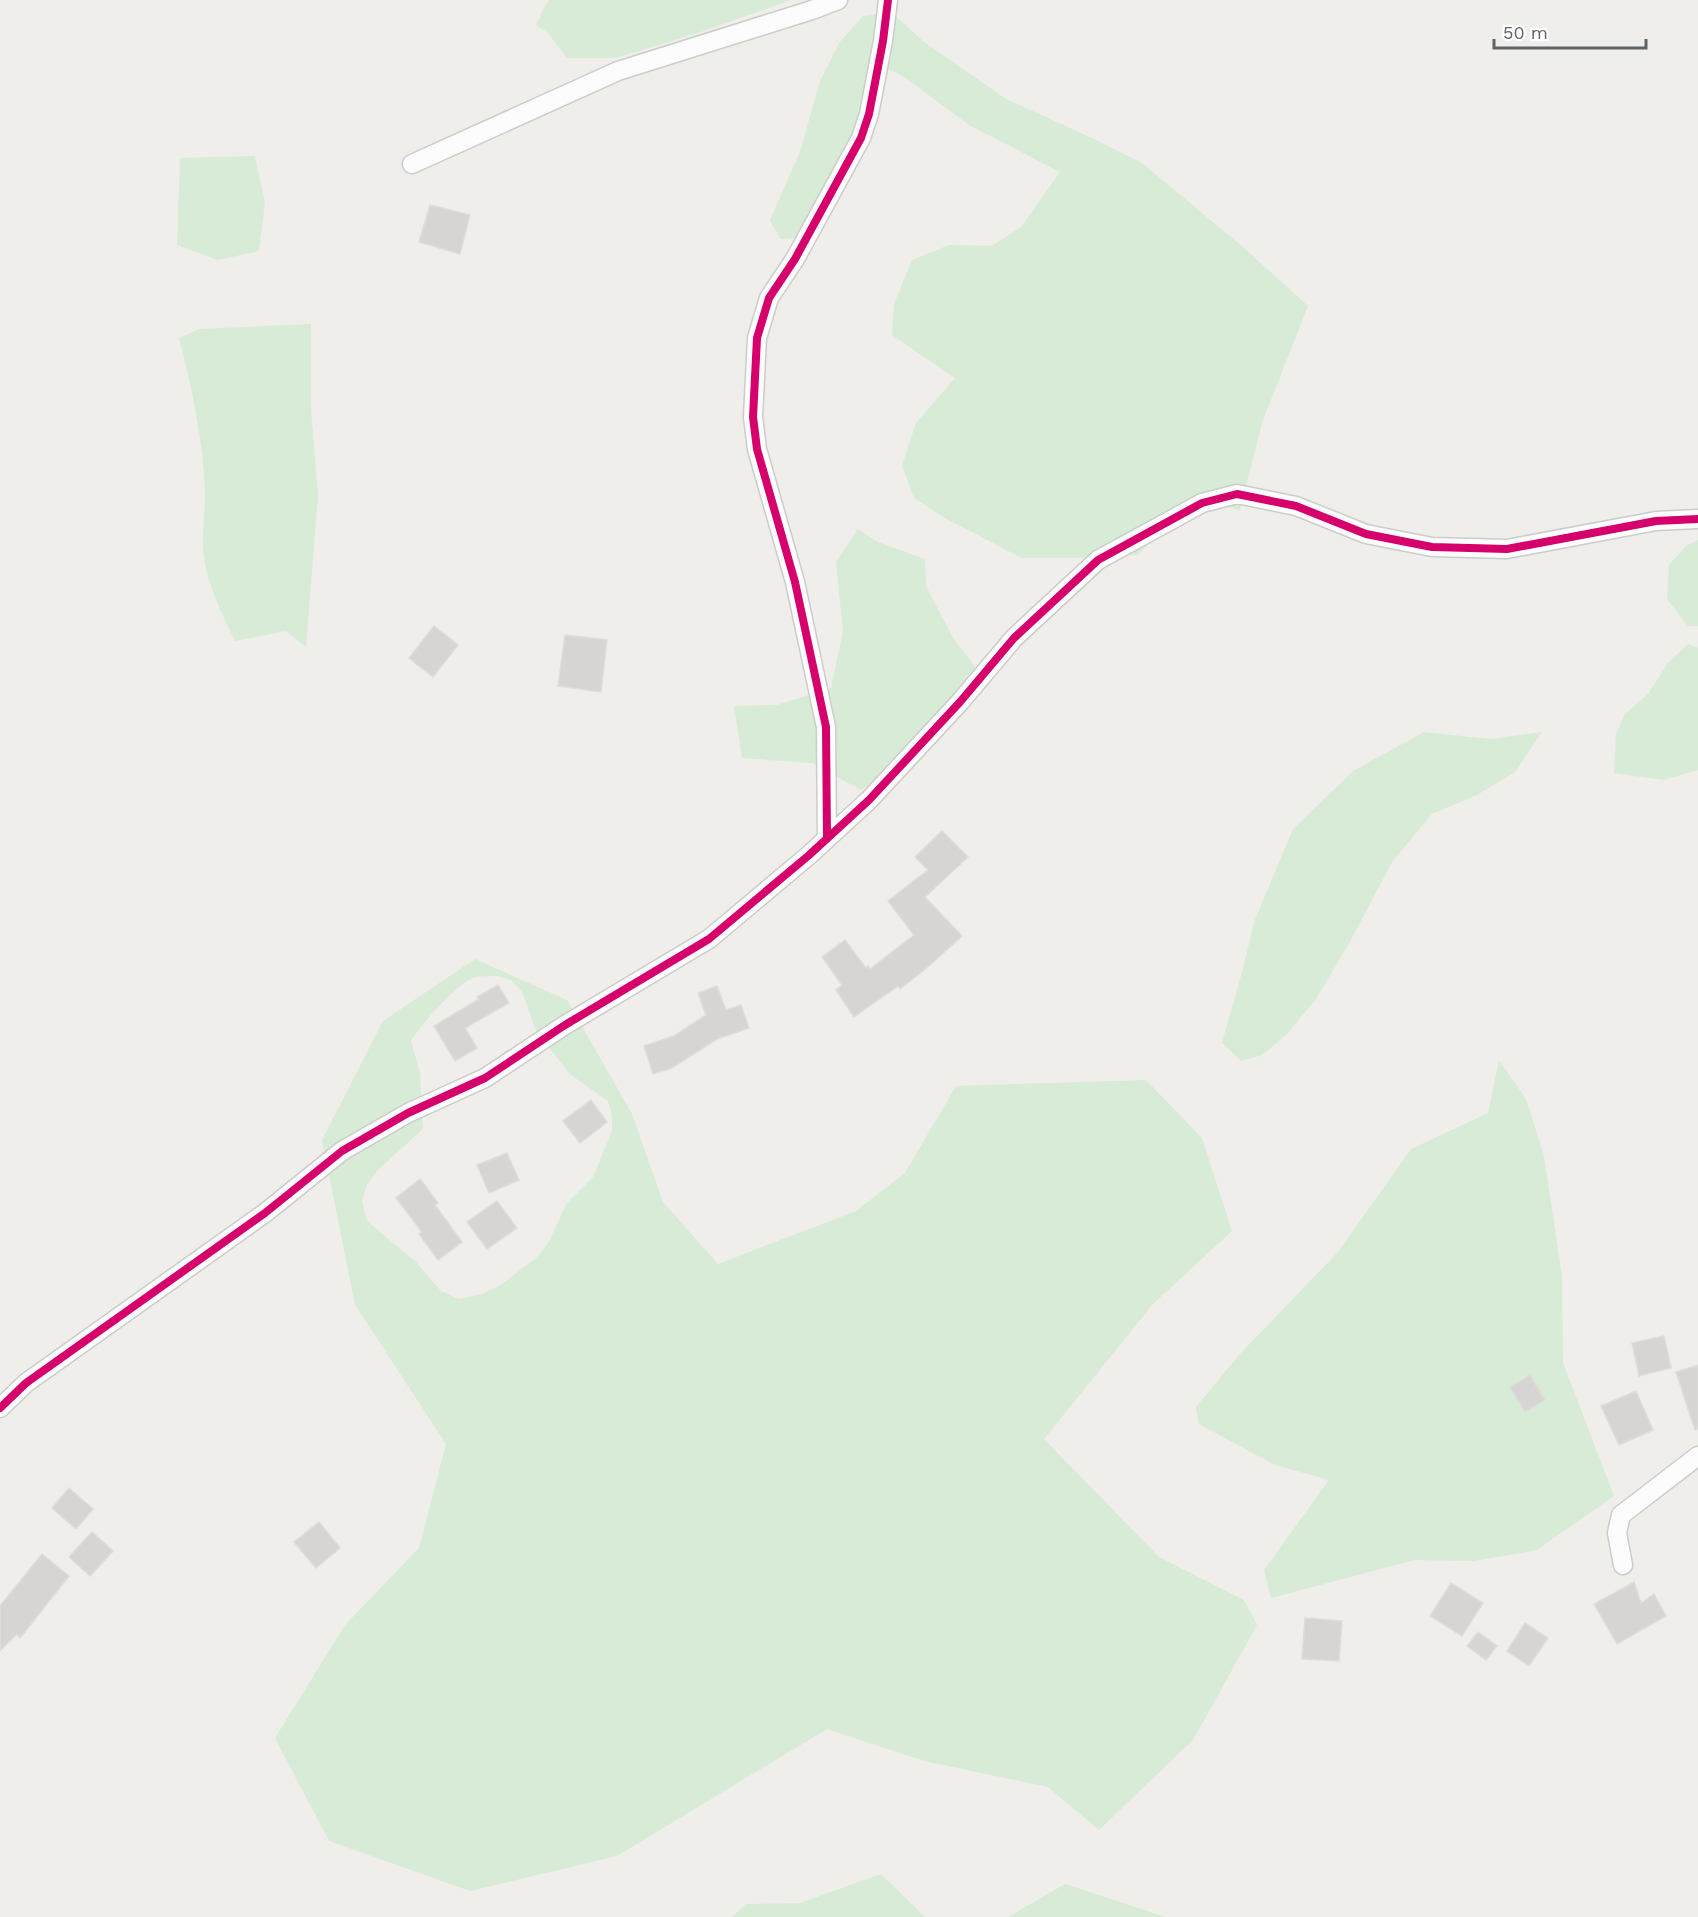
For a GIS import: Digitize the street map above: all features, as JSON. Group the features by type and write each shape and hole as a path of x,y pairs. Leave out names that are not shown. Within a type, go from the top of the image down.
{"street":[{"path":"412,165 618,71 838,0"},
{"path":"827,838 826,727 795,582 757,449 753,417 754,374 757,338 769,298 795,259 861,138 869,114 883,41 888,0"},
{"path":"0,1408 26,1383 265,1213 342,1151 408,1113 485,1078 565,1025 709,939 869,800 960,702 1014,638 1098,560 1202,503 1237,494 1296,506 1366,534 1432,547 1507,549 1656,521 1698,519"},
{"path":"1623,1565 1617,1533 1621,1515 1698,1456"}],"green space":[{"path":"549,0 791,0 701,32 616,58 567,58 548,33 536,25"},
{"path":"891,12 923,41 1006,99 1142,163 1243,247 1308,306 1263,420 1240,510 1193,497 1138,555 1022,558 943,517 914,498 902,466 916,423 955,378 892,335 894,304 912,260 949,245 992,246 1021,227 1060,172 969,125 907,79 885,67 800,238 780,239 770,220 800,152 820,81 839,43 863,16"},
{"path":"255,156 265,203 259,251 218,260 177,245 180,158"},
{"path":"311,324 311,410 318,495 306,647 286,631 235,641 214,595 206,570 203,539 205,498 202,453 179,338 199,329"},
{"path":"858,529 878,542 925,559 926,586 953,638 977,669 892,767 861,790 812,763 742,758 734,706 777,705 831,688 843,631 836,562"},
{"path":"1698,540 1698,626 1688,626 1667,599 1669,565 1687,545"},
{"path":"1688,644 1698,648 1698,770 1663,780 1614,773 1616,734 1625,714 1648,694 1668,663"},
{"path":"1424,732 1490,739 1542,732 1515,772 1477,795 1432,814 1392,862 1352,938 1316,999 1286,1035 1262,1055 1241,1061 1222,1043 1254,922 1293,829 1353,771"},
{"path":"475,959 567,1000 632,1114 663,1202 718,1264 856,1211 905,1173 956,1086 1146,1080 1202,1138 1232,1231 1153,1304 1044,1439 1159,1557 1244,1600 1257,1625 1193,1740 1099,1830 1048,1787 924,1761 827,1729 617,1856 470,1891 329,1841 275,1738 345,1625 419,1548 446,1444 355,1305 322,1140 383,1021","holes":["488,976 511,980 522,992 537,1033 571,1075 608,1101 612,1115 612,1131 593,1177 566,1204 549,1242 537,1257 502,1284 482,1294 459,1299 441,1291 416,1262 367,1221 362,1201 367,1184 379,1169 423,1129 420,1073 411,1041 439,1006 466,982 473,978"]},
{"path":"1499,1060 1526,1099 1544,1156 1562,1276 1563,1363 1614,1496 1537,1550 1474,1561 1415,1560 1271,1598 1264,1570 1329,1480 1275,1465 1199,1424 1196,1407 1238,1356 1338,1252 1411,1149 1488,1113"},
{"path":"881,1874 925,1917 732,1917 746,1904 800,1903"},
{"path":"1065,1884 1166,1917 1008,1917"}],"building":[{"path":"430,205 470,215 460,254 419,242"},
{"path":"434,626 458,645 433,677 409,658"},
{"path":"565,635 607,640 601,692 558,686"},
{"path":"942,831 968,857 925,897 962,936 900,989 898,986 854,1017 836,990 842,985 822,957 845,940 866,968 868,966 870,969 914,935 888,901 928,870 915,857"},
{"path":"498,985 509,1003 465,1028 477,1048 455,1061 434,1026"},
{"path":"717,986 726,1010 741,1005 749,1028 717,1039 672,1068 653,1074 644,1046 674,1036 706,1015 698,993"},
{"path":"591,1100 607,1122 580,1143 563,1121"},
{"path":"507,1153 519,1180 489,1193 477,1165"},
{"path":"420,1179 438,1203 435,1205 462,1242 438,1260 419,1234 422,1232 396,1198"},
{"path":"497,1201 517,1228 487,1249 467,1222"},
{"path":"1664,1336 1671,1368 1639,1376 1632,1343"},
{"path":"1698,1365 1698,1429 1695,1430 1676,1372"},
{"path":"1530,1375 1545,1400 1525,1412 1510,1387"},
{"path":"1636,1391 1653,1430 1619,1445 1601,1406"},
{"path":"69,1488 93,1509 76,1529 52,1508"},
{"path":"319,1522 340,1548 316,1568 294,1542"},
{"path":"92,1532 113,1551 90,1576 69,1557"},
{"path":"42,1554 69,1576 20,1638 17,1634 0,1651 0,1606"},
{"path":"1634,1582 1641,1603 1654,1594 1666,1616 1617,1644 1594,1604"},
{"path":"1451,1583 1483,1603 1462,1636 1430,1616"},
{"path":"1305,1618 1342,1621 1339,1661 1302,1659"},
{"path":"1525,1623 1548,1638 1529,1666 1507,1651"},
{"path":"1478,1632 1497,1646 1486,1660 1467,1646"}],"cycle path":[{"path":"827,838 826,727 795,582 757,449 753,417 757,338 769,298 795,259 861,138 869,114 883,41 888,0"},
{"path":"0,1408 26,1383 265,1213 342,1151 408,1113 485,1078 565,1025 709,939 808,856 869,800 960,702 1014,638 1098,560 1202,503 1237,494 1296,506 1366,534 1432,547 1507,549 1656,521 1698,519"}]}
